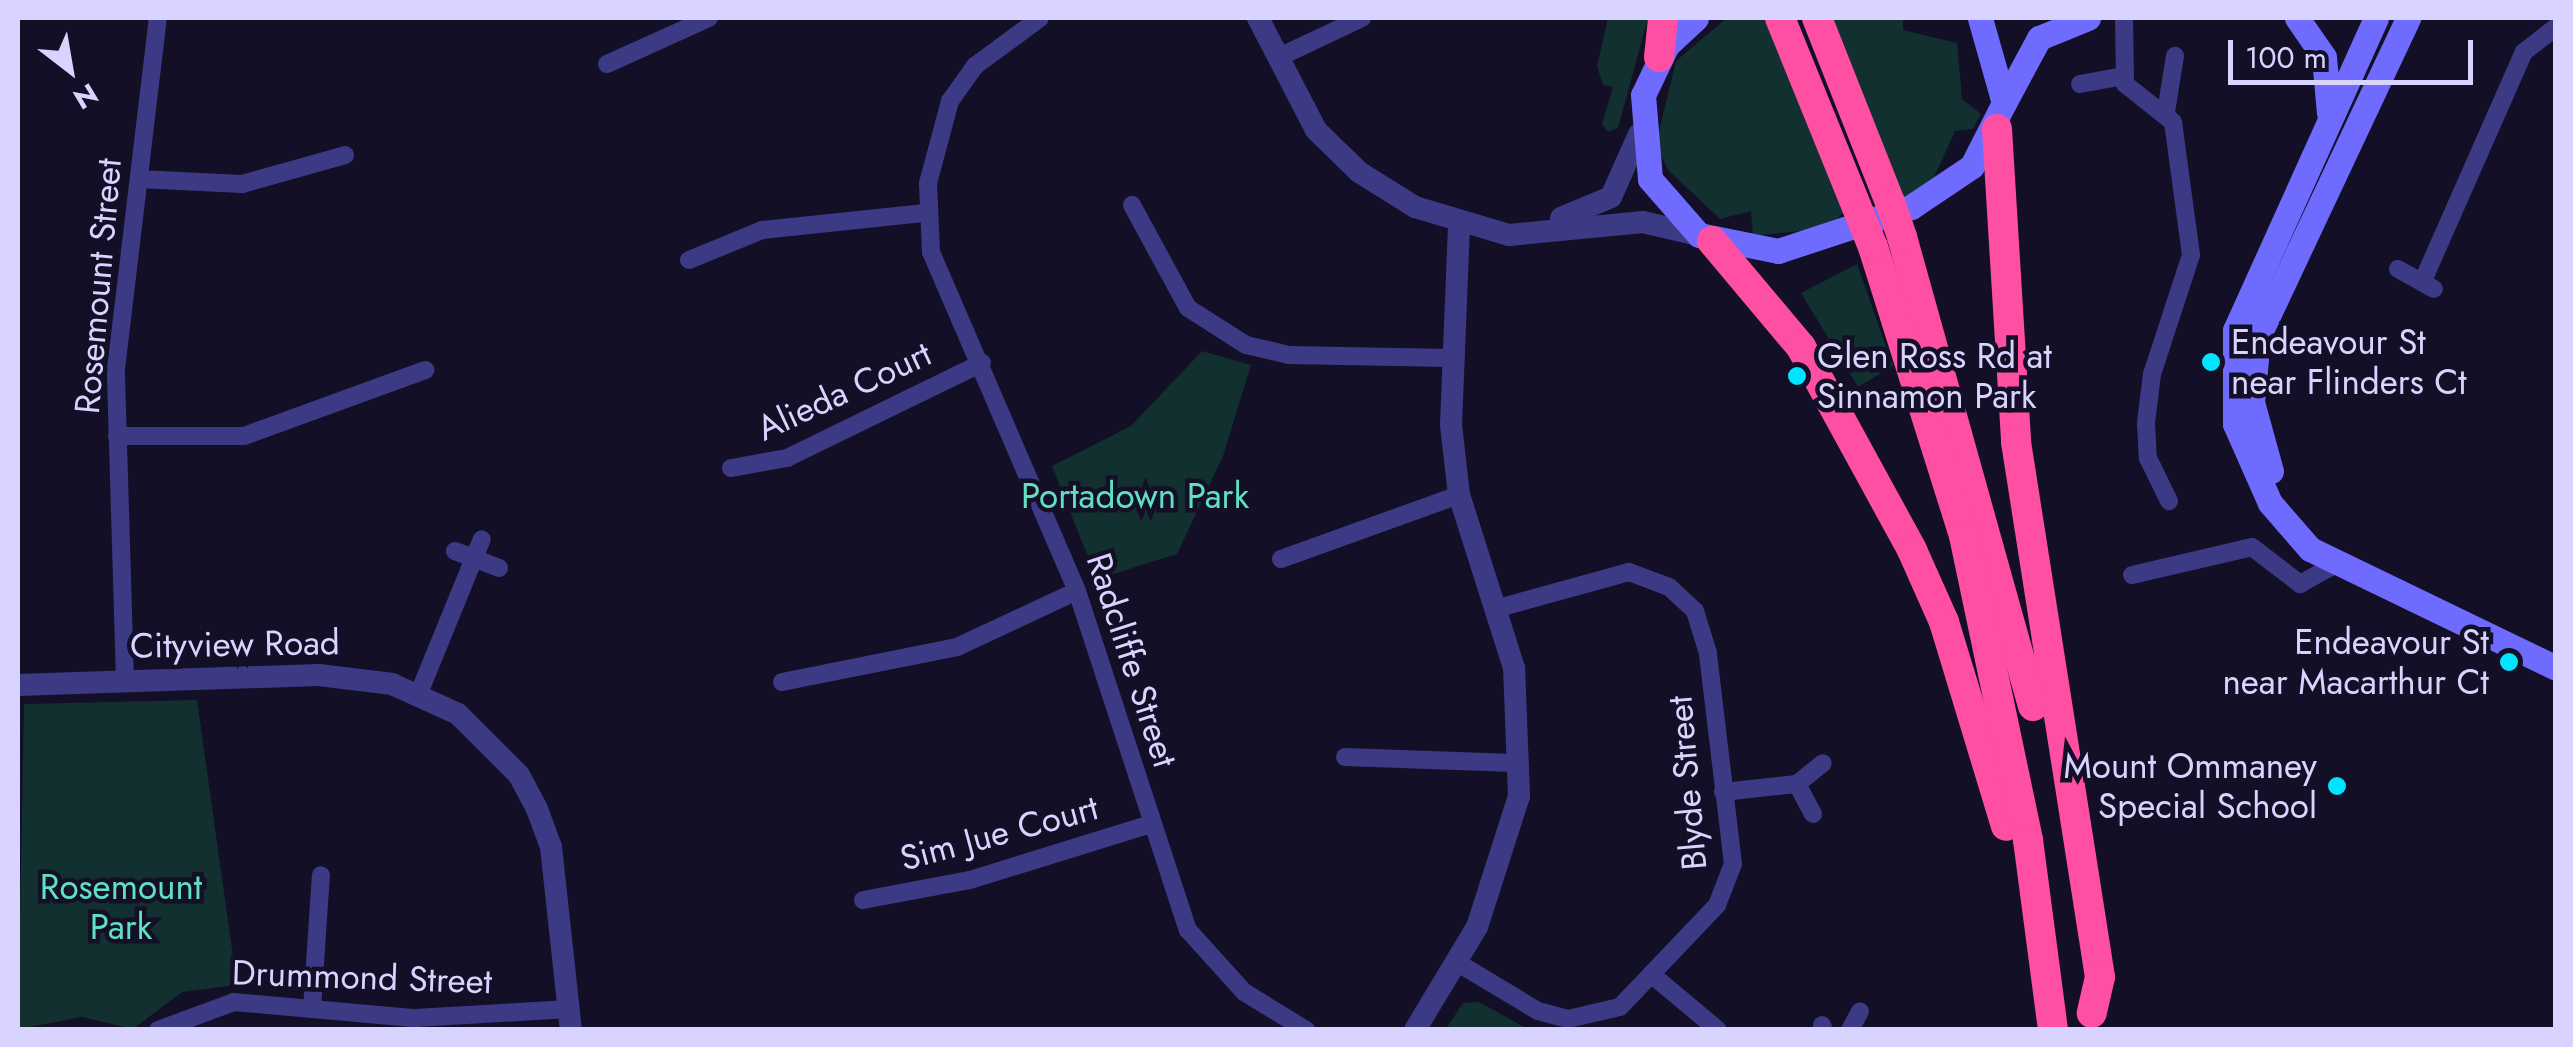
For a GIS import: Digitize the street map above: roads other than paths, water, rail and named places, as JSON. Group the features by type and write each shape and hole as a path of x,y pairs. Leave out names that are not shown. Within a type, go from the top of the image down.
{"highway":[{"path":"1658,57 1663,18"},
{"path":"1780,18 1873,248 1964,536 2034,885 2053,1030"},
{"path":"1817,18 1902,237 2005,589 2093,1021"},
{"path":"2000,116 2018,459 2095,938 2093,1021"},
{"path":"1706,238 1801,346 1912,550 1981,730 2015,866 2034,885"}],"main road":[{"path":"1696,18 1658,57 1640,134 1658,194 1706,238 1800,248 1910,207 1962,176 2000,116 2039,38 2088,18"},
{"path":"1980,18 2000,116"},
{"path":"2297,18 2324,57 2329,118"},
{"path":"2376,18 2254,275 2236,330 2230,392 2270,503 2332,566 2556,668"},
{"path":"2407,18 2258,337 2251,390 2260,445 2299,516 2334,547 2556,650"}],"street":[{"name":"Rosemount Street","path":"125,680 116,369 158,18"},
{"path":"607,64 710,18"},
{"path":"1258,18 1316,130 1359,172 1466,223 1519,236 1654,222 1706,238"},
{"path":"1277,58 1362,18"},
{"path":"2124,18 2124,76 2166,112"},
{"name":"Radcliffe Street","path":"1028,20 950,101 926,213 932,252 1078,591 1151,824 1201,950 1244,992 1306,1030"},
{"path":"2398,269 2430,282 2524,52 2545,25"},
{"path":"2169,500 2148,458 2146,423 2152,374 2191,255 2166,112 2175,56"},
{"path":"2080,84 2124,76"},
{"path":"1466,223 1592,210 1620,188 1640,134"},
{"path":"139,179 218,187 346,155"},
{"path":"1132,204 1188,308 1246,345 1290,355 1450,358"},
{"path":"689,260 762,230 926,213"},
{"path":"1414,1030 1458,963 1509,844 1520,709 1498,608 1459,495 1450,358 1466,223"},
{"name":"Alieda Court","path":"732,468 786,458 982,363"},
{"path":"117,436 244,436 426,370"},
{"path":"1282,559 1459,495"},
{"path":"420,693 478,564 482,539"},
{"path":"2132,575 2252,547 2300,584 2332,566"},
{"path":"456,551 478,564 500,568"},
{"name":"Blyde Street","path":"1458,963 1568,1018 1620,1007 1727,886 1723,792 1703,630 1669,586 1613,572 1498,608"},
{"path":"782,682 957,647 1078,591"},
{"name":"Cityview Road","path":"18,685 319,675 420,693 492,744 537,809 551,846 571,1020"},
{"path":"1345,757 1514,762"},
{"path":"1723,792 1797,784 1823,763"},
{"path":"1797,784 1813,814"},
{"name":"Sim Jue Court","path":"863,900 970,880 1151,824"},
{"path":"312,1009 321,875"},
{"path":"1651,974 1718,1030"},
{"name":"Drummond Street","path":"158,1030 234,1002 415,1018 571,1020"},
{"path":"1850,1030 1860,1011"}],"place":[{"name":"Endeavour St near Flinders Ct","path":"2211,362"},
{"name":"Glen Ross Rd at Sinnamon Park","path":"1797,376"},
{"name":"Endeavour St near Macarthur Ct","path":"2509,662"},
{"name":"Mount Ommaney Special School","path":"2337,786"}],"park label":[{"name":"Portadown Park","path":"1135,496"},
{"name":"Rosemount Park","path":"121,907"}]}
